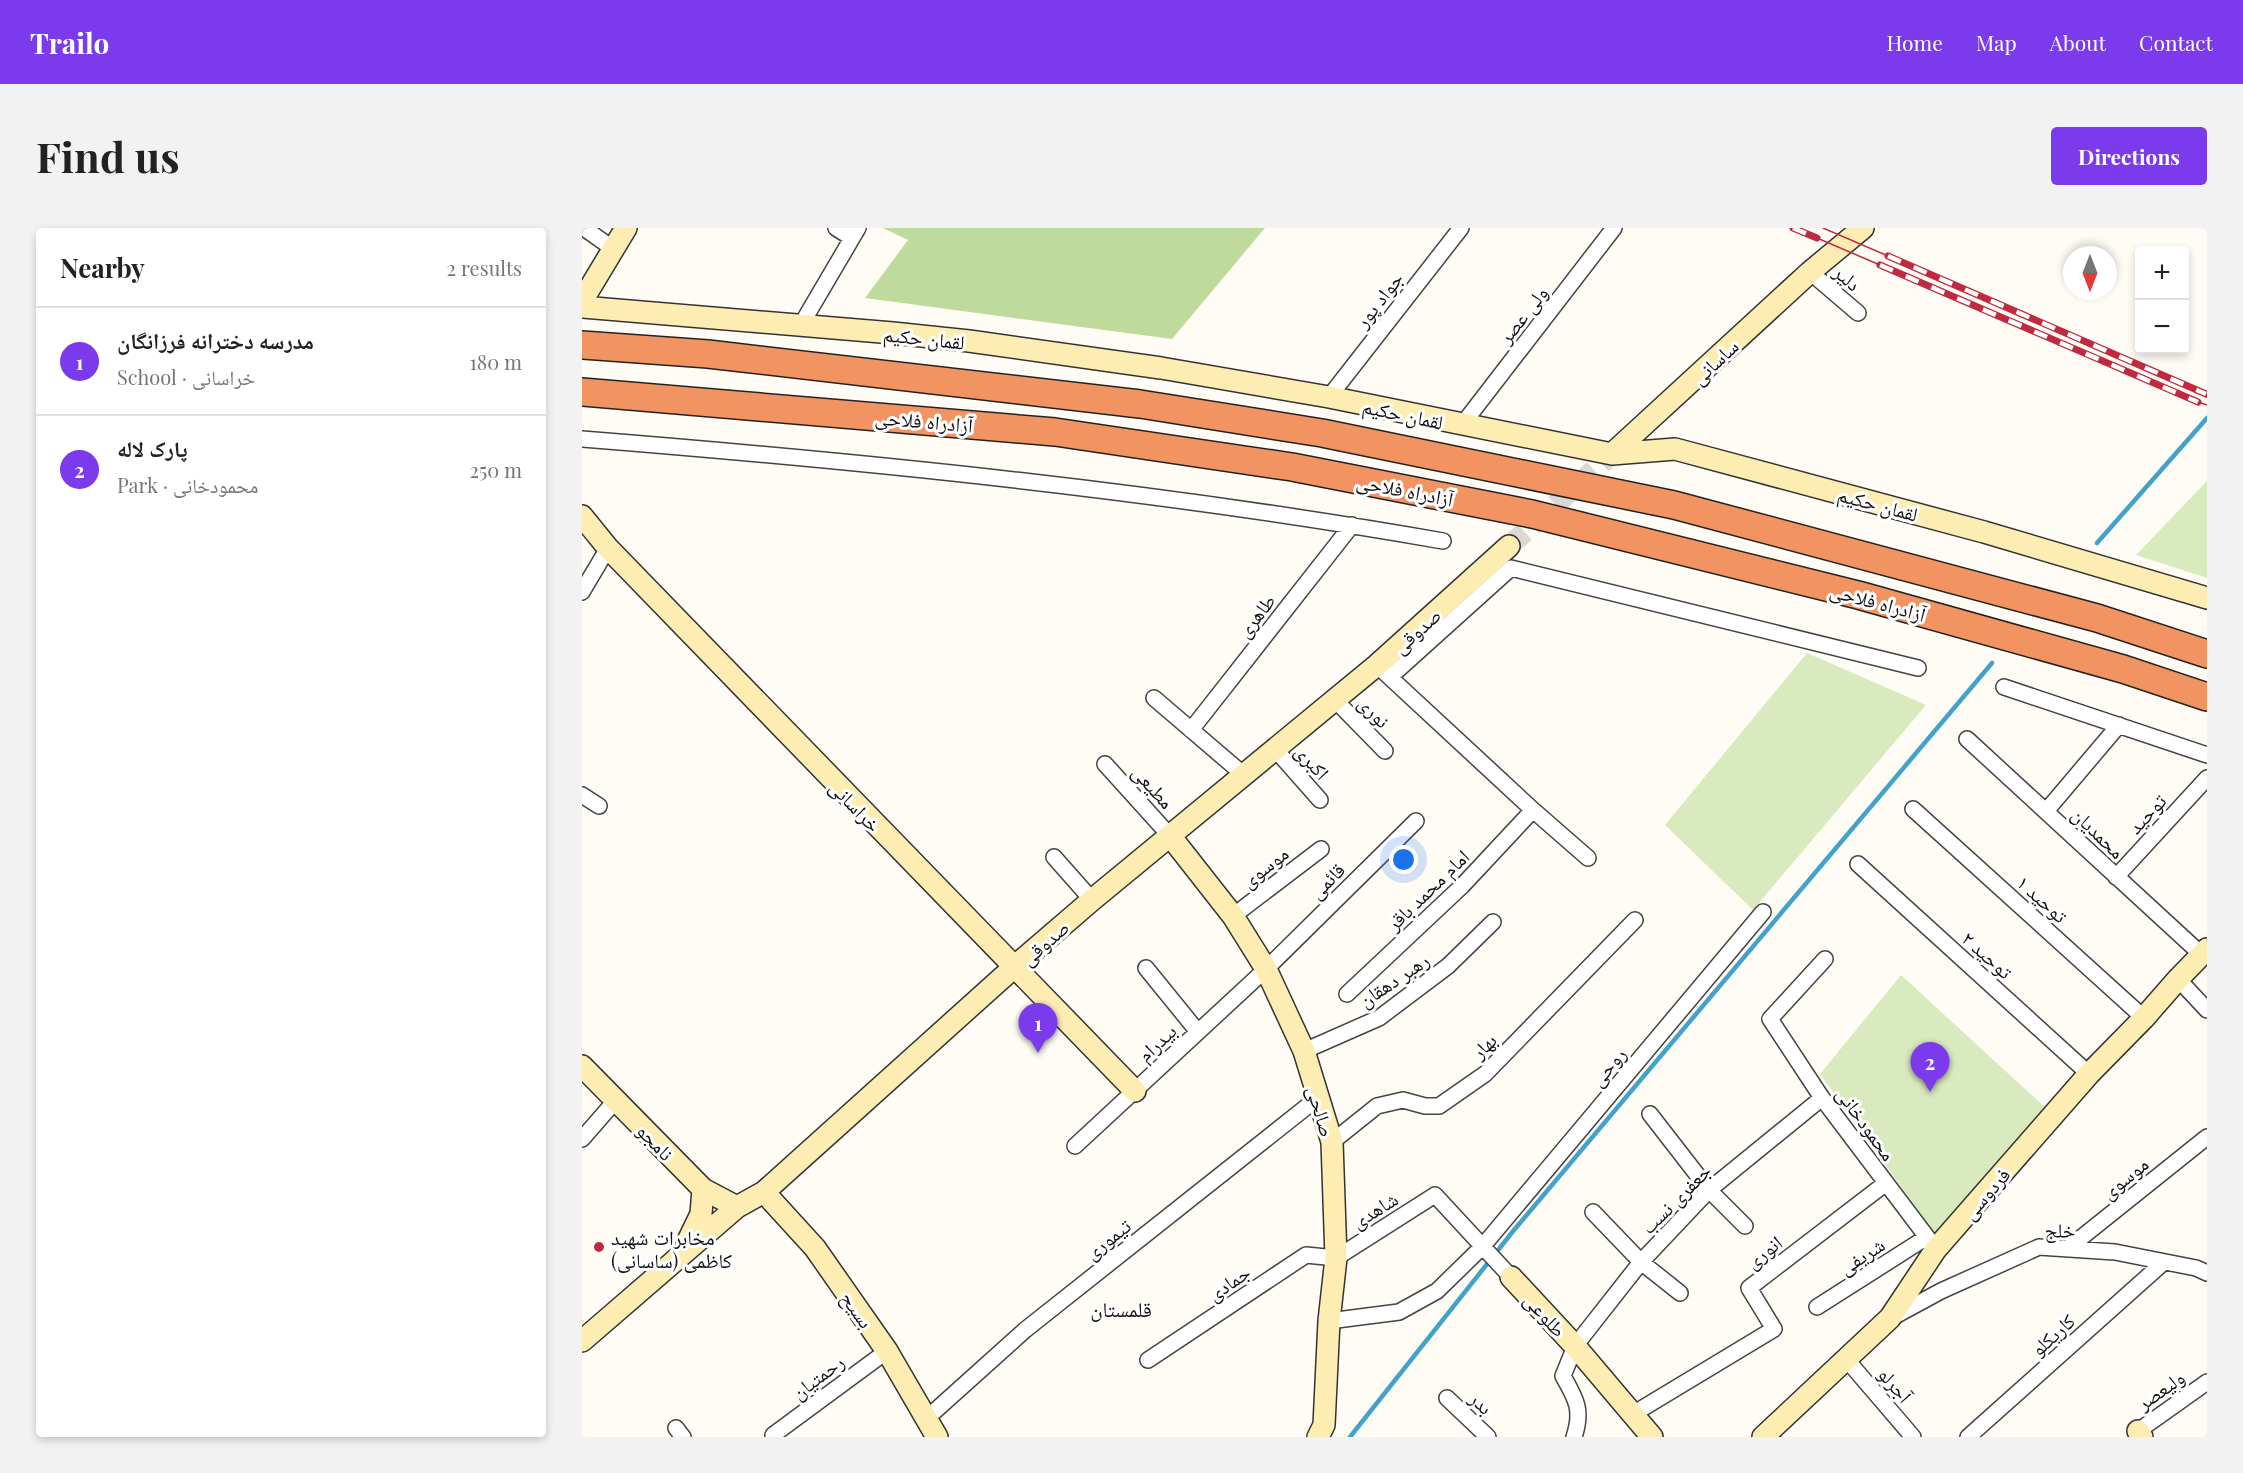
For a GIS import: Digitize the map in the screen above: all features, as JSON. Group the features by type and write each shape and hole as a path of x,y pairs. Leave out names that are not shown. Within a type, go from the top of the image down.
{"highway":[{"name":"آزادراه فلاحی","path":"582,345 708,354 1140,404 1322,433 1674,505 2097,618 2207,654"},
{"name":"آزادراه فلاحی","path":"582,392 1055,432 1292,467 1532,514 1858,595 2123,669 2207,697"}],"street":[{"path":"584,228 612,249"},
{"path":"582,301 626,228"},
{"path":"801,325 855,233 836,228"},
{"name":"جواد پور","path":"1329,397 1461,228"},
{"name":"ولی عصر","path":"1462,425 1614,228"},
{"name":"ساسانی","path":"1612,454 1813,270 1862,229"},
{"name":"دلیر","path":"1813,270 1858,313"},
{"name":"لقمان حکیم","path":"582,307 893,333 1037,351 1161,368 1329,397 1612,454 1676,449 1995,535 2207,598"},
{"path":"582,439 796,456 1054,485 1352,525 1443,541"},
{"name":"خراسانی","path":"582,516 608,548 1013,968 1135,1091"},
{"name":"طاهری","path":"1191,730 1352,525"},
{"name":"صدوقی","path":"582,1341 736,1207 765,1192 1013,968 1092,900 1335,700 1384,671 1509,546"},
{"path":"582,592 608,548"},
{"path":"1588,858 1384,671 1511,568 1918,668"},
{"path":"2004,687 2207,755"},
{"path":"1154,698 1244,775"},
{"name":"نوری","path":"1335,700 1384,751"},
{"path":"2047,810 2119,725"},
{"name":"محمدیان","path":"1967,739 2047,810 2116,877 2205,952"},
{"name":"اکبری","path":"1275,749 1320,800"},
{"name":"مطیعی","path":"1105,764 1171,837"},
{"name":"توحید","path":"2116,877 2207,778"},
{"path":"582,795 599,806"},
{"name":"توحید ۱","path":"1913,809 2144,1018"},
{"name":"امام محمد باقر","path":"1347,994 1462,886 1533,810"},
{"name":"قائمی","path":"1266,969 1416,821"},
{"name":"صالحی","path":"1171,837 1233,916 1266,969 1304,1051 1332,1142 1336,1258 1321,1431"},
{"name":"موسوی","path":"1233,916 1321,849"},
{"path":"1054,857 1092,900"},
{"name":"توحید ۲","path":"1858,864 2089,1074"},
{"name":"روحی","path":"1329,1321 1399,1312 1437,1292 1482,1247 1763,912"},
{"name":"بهار","path":"1332,1142 1377,1106 1403,1100 1425,1106 1439,1106 1485,1074 1635,920"},
{"name":"رهبر دهقان","path":"1304,1051 1379,1018 1448,966 1493,922"},
{"name":"فردوسی","path":"1763,1437 1890,1318 1931,1243 2205,952"},
{"name":"محمودخانی","path":"1825,959 1770,1019 1822,1098 1931,1243"},
{"path":"1146,968 1198,1032"},
{"name":"بیدرام","path":"1075,1146 1266,969"},
{"path":"2178,979 2207,1010"},
{"name":"نامجو","path":"582,1066 703,1189 736,1207"},
{"name":"تیموری","path":"926,1419 1024,1330 1319,1097"},
{"name":"جعفری نسب","path":"1574,1437 1577,1427 1578,1401 1563,1376 1575,1346 1641,1262 1709,1190 1822,1098"},
{"path":"582,1139 616,1100"},
{"path":"1650,1114 1709,1190 1745,1226"},
{"name":"موسوی","path":"2067,1249 2207,1137"},
{"name":"انوری","path":"1633,1414 1774,1329 1749,1288 1886,1183"},
{"path":"681,1255 701,1214 703,1189"},
{"name":"بسیح","path":"765,1192 815,1248 887,1351 937,1437"},
{"name":"طلوعی","path":"1435,1195 1575,1346 1652,1437"},
{"name":"شاهدی","path":"1336,1258 1435,1195"},
{"path":"1593,1212 1641,1262 1680,1293"},
{"name":"شریفی","path":"1817,1307 1931,1243"},
{"name":"خلج","path":"1890,1318 1941,1291 2039,1247 2115,1252 2203,1267"},
{"name":"جمادی","path":"1148,1360 1306,1255 1336,1258"},
{"name":"کاریکلو","path":"1968,1437 2164,1262"},
{"name":"رحمتیان","path":"773,1435 887,1351"},
{"name":"آجرلو","path":"1846,1360 1913,1437"},
{"name":"ولیعصر","path":"2140,1434 2207,1382"},
{"name":"بدر","path":"1448,1398 1488,1437"}],"green space":[{"path":"883,228 1265,228 1172,339 865,298 908,240"},
{"path":"2207,481 2207,578 2136,555"},
{"path":"1807,653 1926,705 1753,910 1665,825"},
{"path":"1901,975 2048,1110 1938,1238 1820,1074"}],"waterway":[{"path":"2097,543 2207,418"},
{"path":"1350,1437 1514,1230 1992,663"}],"tunnel":[{"path":"1509,546 1612,454"}],"tram line":[{"path":"1823,228 1888,256"},
{"path":"1817,238 1880,265"},
{"path":"2198,402 2207,405"}],"railway":[{"path":"1793,228 1817,238"},
{"path":"1888,256 2206,394"},
{"path":"1880,265 2198,402"}],"place":[{"name":"مدرسه دخترانه فرزانگان","path":"1038,1053"},
{"name":"پارک لاله","path":"1930,1092"},
{"name":"مخابرات شهید کاظمی (ساسانی)","path":"599,1247"}],"district":[{"name":"قلمستان","path":"1121,1308"}]}
